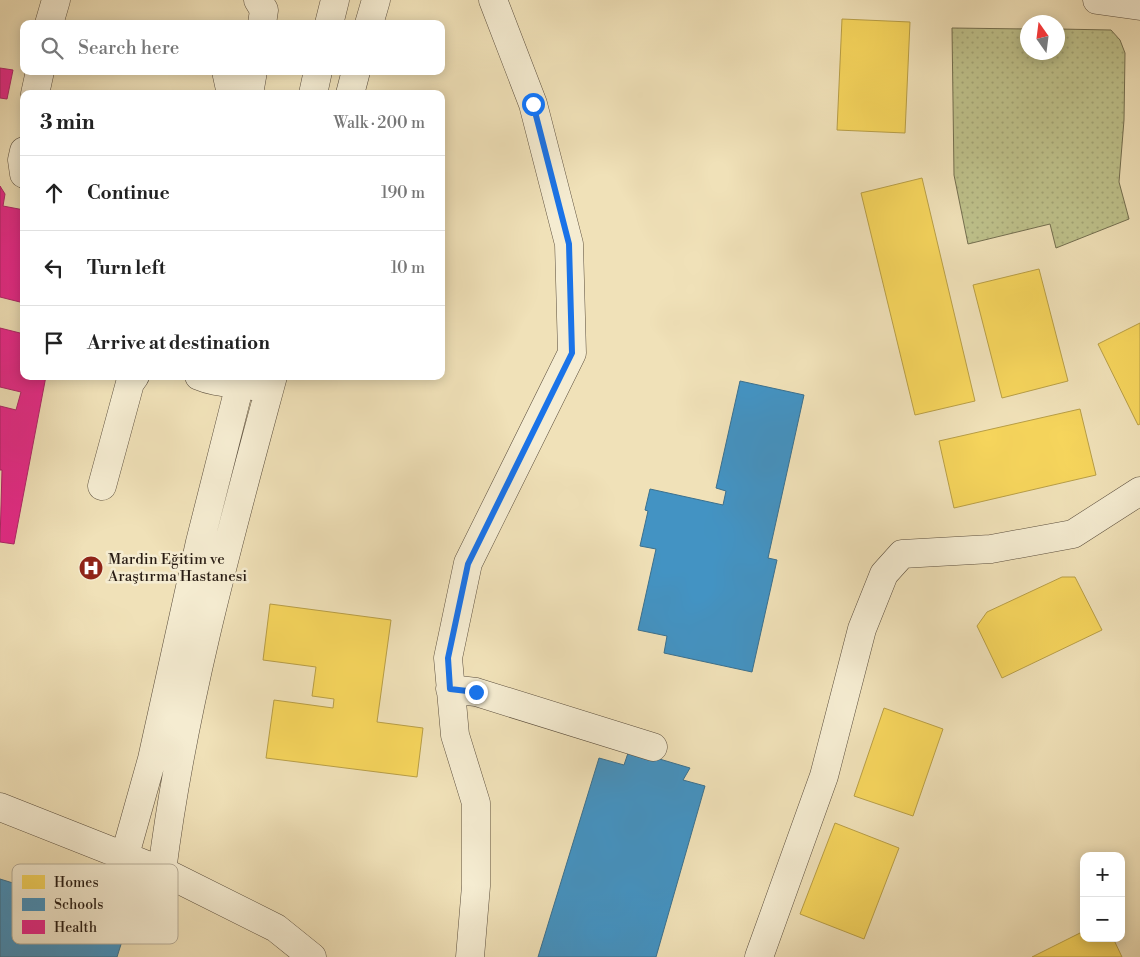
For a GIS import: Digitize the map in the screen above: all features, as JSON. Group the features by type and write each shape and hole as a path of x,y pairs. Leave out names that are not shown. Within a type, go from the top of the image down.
{"street":[{"path":"51,20 56,0"},
{"path":"258,0 264,10 263,20"},
{"path":"330,20 335,0"},
{"path":"370,20 376,0"},
{"path":"470,957 476,886 476,803 455,735 448,658 468,564 572,353 569,244 533,104 493,0"},
{"path":"1097,0 1140,6"},
{"path":"36,90 39,75"},
{"path":"227,75 230,90"},
{"path":"250,90 252,75"},
{"path":"314,90 317,75"},
{"path":"351,90 355,75"},
{"path":"102,486 132,380"},
{"path":"124,855 152,759 200,542 241,380 271,383 204,643 170,806 163,864"},
{"path":"759,957 824,776 862,629 884,574 902,554 991,549 1073,534 1140,491"},
{"path":"450,689 476,692 653,747"},
{"path":"0,807 145,864"},
{"path":"178,879 276,928 312,957"}],"green space":[{"path":"952,28 1020,29 1020,60 1065,60 1065,29 1111,30 1120,40 1125,53 1124,120 1119,182 1129,219 1056,248 1050,224 968,244 954,175"}],"building: Homes":[{"path":"842,19 910,22 905,133 837,130"},
{"path":"922,178 975,401 915,415 861,193"},
{"path":"1039,269 1068,381 1002,398 973,285"},
{"path":"1140,323 1140,424 1138,425 1098,344"},
{"path":"1080,409 1096,475 954,508 939,441"},
{"path":"1062,577 1075,577 1102,630 1002,678 977,626 987,612"},
{"path":"270,604 391,620 377,722 423,728 417,777 266,758 274,700 333,708 334,699 312,696 316,667 263,660"},
{"path":"884,708 943,729 913,816 854,796"},
{"path":"835,823 899,848 864,939 800,914"},
{"path":"1080,933 1080,942 1115,942 1122,957 1032,957"}],"building: Schools":[{"path":"740,381 804,395 768,558 777,560 752,672 664,653 667,636 638,630 656,549 640,546 648,511 645,510 650,489 723,505 726,491 716,488"},
{"path":"629,750 690,768 683,780 705,786 656,957 538,957 599,758 624,765"},
{"path":"0,879 12,883 12,944 121,944 117,957 0,957"}],"building: Health":[{"path":"0,68 13,70 7,99 0,98"},
{"path":"0,186 5,194 3,206 20,209 20,302 0,297"},
{"path":"0,328 20,333 20,380 45,380 14,544 0,542 2,470 0,470 0,406 16,410 21,392 0,387"}],"place":[{"name":"Mardin Eğitim ve Araştırma Hastanesi","path":"91,568"}],"route":[{"path":"476,692 450,689 448,658 468,564 572,353 569,244 533,104"}]}
